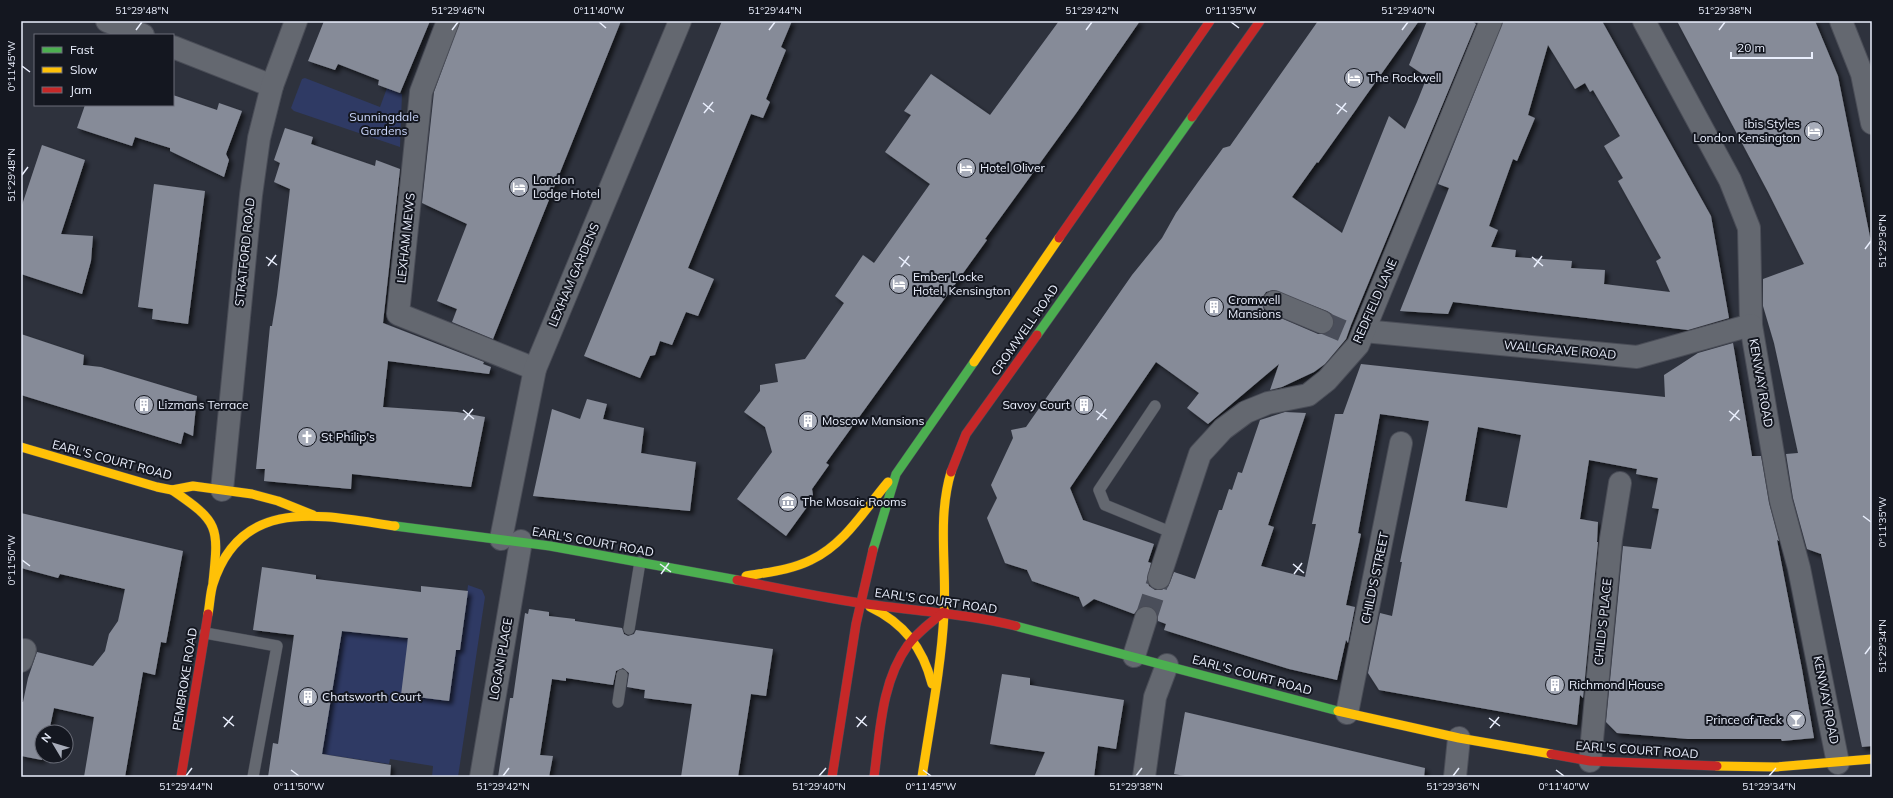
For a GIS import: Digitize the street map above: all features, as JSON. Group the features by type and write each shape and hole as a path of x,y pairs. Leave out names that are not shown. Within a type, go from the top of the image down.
{"main road":[{"name":"CROMWELL ROAD","path":"832,777 860,603 875,537 896,474 1210,21"},
{"name":"CROMWELL ROAD","path":"933,699 944,612 942,535 945,497 952,466 966,434 1260,21"},
{"name":"EARL'S COURT ROAD","path":"21,447 172,490 193,486 252,494 278,501 313,515 511,540 640,562 860,603 987,618 1347,714 1459,738 1590,761 1685,766 1776,767 1872,759"},
{"path":"731,579 787,568 819,556 831,547 846,532 870,502 896,474"},
{"name":"PEMBROKE ROAD","path":"172,490 203,511 212,521 217,542 213,584 181,777"},
{"name":"PEMBROKE ROAD","path":"213,584 221,564 231,547 246,532 259,524 273,520 313,515"},
{"path":"860,603 876,609 894,620 906,630 924,655 929,669 933,699 922,777"},
{"path":"874,777 890,682 903,649 932,619 944,612"}],"street":[{"path":"107,21 140,34"},
{"name":"STRATFORD ROAD","path":"222,490 251,196 259,138 272,86 296,21"},
{"name":"LEXHAM MEWS","path":"448,21 421,92 398,314 535,369"},
{"name":"LEXHAM GARDENS","path":"511,540 535,369 680,21"},
{"name":"REDFIELD LANE","path":"1159,578 1200,454 1223,429 1246,412 1268,403 1308,395 1327,380 1357,336 1491,21"},
{"name":"KENWAY ROAD","path":"1644,21 1730,180 1749,228 1751,325 1781,500 1799,568 1838,763"},
{"path":"1841,21 1862,74 1872,123"},
{"path":"174,47 272,86"},
{"path":"1274,302 1322,322"},
{"name":"WALLGRAVE ROAD","path":"1357,336 1637,357 1751,325"},
{"name":"CHILD'S STREET","path":"1347,714 1402,443"},
{"name":"CHILD'S PLACE","path":"1590,761 1611,539 1620,483"},
{"name":"LOGAN PLACE","path":"481,777 511,540"},
{"path":"1134,656 1146,618"},
{"path":"1144,777 1156,697 1167,665"},
{"path":"1455,777 1459,738"}],"lane":[{"path":"1155,406 1099,490 1105,504 1173,533"},
{"path":"630,629 640,562"},
{"path":"205,633 277,646 253,777"},
{"path":"618,702 622,676"}],"green space":[{"name":"Sunningdale Gardens","path":"305,78 380,107 387,88 402,94 400,147 294,111 291,108 302,79"},
{"path":"468,585 482,590 485,597 458,777 432,777 433,766 390,759 389,764 322,754 336,630 420,639 420,645 460,650"}],"building":[{"path":"324,21 430,21 400,93 378,85 379,80 338,64 335,70 308,61"},
{"path":"460,21 621,21 493,339 452,322 457,309 437,301 467,224 422,203 434,92"},
{"path":"722,21 792,21 781,47 786,50 766,99 770,102 763,118 751,114 688,268 714,279 698,316 686,312 672,345 660,341 655,355 650,356 640,378 584,356"},
{"path":"1059,21 1140,21 1077,112 985,239 987,240 826,463 829,465 812,489 813,495 805,506 807,507 786,536 737,499 772,452 765,427 744,412 760,391 760,385 778,382 775,364 805,359 844,303 835,296 863,255 874,263 930,184 885,152 911,115 904,111 931,74 990,115"},
{"path":"1318,21 1419,21 1292,197 1342,233 1389,116 1405,129 1417,102 1427,77 1409,65 1427,21 1472,21 1476,24 1346,339 1325,364 1314,372 1282,387 1270,390 1279,364 1208,424 1187,408 1199,393 1156,362 1070,488 1083,520 1154,544 1148,562 1151,563 1147,580 1149,586 1155,590 1161,590 1168,587 1174,572 1195,579 1219,510 1222,510 1229,489 1232,490 1238,472 1242,473 1260,420 1285,412 1306,413 1268,525 1274,527 1261,566 1305,577 1316,524 1312,524 1335,414 1343,414 1361,364 1665,397 1664,375 1698,353 1733,343 1752,456 1761,456 1769,503 1779,541 1777,540 1814,738 1782,741 1781,739 1688,739 1617,733 1606,722 1623,546 1651,549 1659,509 1652,508 1658,478 1636,474 1637,469 1589,460 1580,519 1598,522 1598,542 1583,698 1580,695 1577,725 1379,690 1368,673 1380,613 1392,616 1402,562 1400,562 1429,421 1380,414 1358,533 1361,534 1346,605 1355,607 1348,643 1346,640 1337,680 1289,669 1164,630 1166,624 1158,621 1158,616 1155,610 1149,606 1143,606 1134,614 1094,599 1083,607 1079,597 1032,581 1027,570 1005,563 987,518 997,498 991,485 1013,438 1011,430 1026,427 1132,275 1162,238 1176,213 1198,182 1223,148 1230,146","holes":["1273,290 1332,314 1334,320 1333,327 1330,332 1318,334 1264,310 1262,298 1266,292","1478,427 1521,435 1507,508 1465,501"]},
{"path":"1503,21 1602,21 1711,216 1729,318 1688,330 1453,302 1448,314 1400,311 1449,188 1438,184","holes":["1548,45 1575,89 1585,83 1590,92 1593,90 1620,136 1604,146 1623,178 1618,181 1661,258 1656,261 1670,292 1604,284 1605,270 1571,268 1572,261 1515,257 1516,250 1491,247 1498,230 1489,226 1513,159 1517,161 1535,118 1528,115"]},
{"path":"1677,21 1815,21 1838,76 1872,247 1872,746 1862,747 1821,554 1807,549 1793,498 1786,454 1798,453 1774,343 1763,306 1763,279 1804,264 1768,192"},
{"path":"174,95 217,110 219,103 242,111 226,154 229,160 224,177 170,151 170,148 135,137 132,146 77,128 85,106 174,106"},
{"path":"285,128 313,137 311,144 375,166 376,160 400,169 383,323 484,362 483,364 491,367 489,374 388,361 383,407 457,412 485,417 471,487 352,474 351,489 264,481 265,469 256,469 270,326 272,326 277,295 290,189 274,182 280,163 274,160"},
{"path":"42,145 85,160 61,234 93,236 91,261 82,294 21,274 21,208"},
{"path":"154,184 205,191 188,324 152,319 153,309 138,307"},
{"path":"21,334 84,355 83,365 101,367 197,396 193,436 184,432 181,444 21,395"},
{"path":"587,399 607,404 603,419 644,428 641,453 696,462 690,511 533,496 552,409 580,419"},
{"path":"21,513 183,551 166,643 161,642 155,675 143,672 125,777 84,777 94,717 54,708 51,724 34,724 34,758 21,756 21,702 23,702 28,678 37,652 93,666 105,651 109,634 118,621 125,589 60,574 58,578 21,568"},
{"name":"Chatsworth Court","path":"262,567 316,575 316,579 421,592 421,586 468,591 460,650 456,650 449,701 401,695 408,638 342,631 322,754 391,765 390,777 268,777 273,743 278,744 294,635 253,630"},
{"path":"529,609 549,612 549,616 575,619 575,621 622,628 624,634 628,636 634,634 636,630 773,649 766,696 751,694 738,777 681,777 692,704 644,698 645,690 627,687 629,673 623,668 616,671 613,685 566,678 566,681 552,679 540,755 553,756 549,777 498,777 510,698 513,698 525,613 528,614"},
{"path":"1002,674 1030,678 1030,685 1124,700 1116,749 1098,746 1094,777 1034,777 1045,752 990,744"},
{"path":"1185,712 1425,768 1424,777 1191,777 1174,774"}],"tunnel":[{"path":"1322,322 1348,333"},
{"path":"1146,618 1159,578"}],"traffic: fast":[{"path":"1037,335 1192,117"},
{"path":"873,550 896,474 974,362"},
{"path":"395,526 550,546 737,580"},
{"path":"1016,626 1338,711"}],"traffic: slow":[{"path":"974,362 1059,238"},
{"path":"21,447 157,487 172,490 193,486 252,494 278,501 313,515"},
{"path":"922,777 943,635 945,596 943,525 944,507 951,472"},
{"path":"746,576 796,566 823,553 834,545 854,525 888,482"},
{"path":"172,490 199,510 207,518 212,527 216,548 213,582"},
{"path":"208,614 213,584 226,555 244,536 265,523 288,518 314,516 341,518 395,526"},
{"path":"870,607 893,621 910,638 923,659 932,684"},
{"path":"1338,711 1459,738 1551,754"},
{"path":"1717,766 1776,767 1872,759"}],"traffic: jam":[{"path":"1059,238 1210,21"},
{"path":"1192,117 1260,21"},
{"path":"951,472 966,434 1037,335"},
{"path":"832,777 856,624 873,550"},
{"path":"737,580 845,601 958,615 1016,626"},
{"path":"874,777 883,708 892,675 899,659 912,640 925,627 944,612"},
{"path":"181,777 208,614"},
{"path":"1551,754 1590,761 1717,766"}],"place":[{"name":"The Rockwell","path":"1354,78"},
{"name":"ibis Styles London Kensington","path":"1814,131"},
{"name":"Hotel Oliver","path":"966,168"},
{"name":"London Lodge Hotel","path":"519,187"},
{"name":"Ember Locke Hotel, Kensington","path":"899,284"},
{"name":"Cromwell Mansions","path":"1214,307"},
{"name":"Lizmans Terrace","path":"144,405"},
{"name":"Savoy Court","path":"1084,405"},
{"name":"Moscow Mansions","path":"808,421"},
{"name":"St Philip's","path":"307,437"},
{"name":"The Mosaic Rooms","path":"788,502"},
{"name":"Richmond House","path":"1555,685"},
{"name":"Chatsworth Court","path":"308,697"},
{"name":"Prince of Teck","path":"1796,720"}]}
